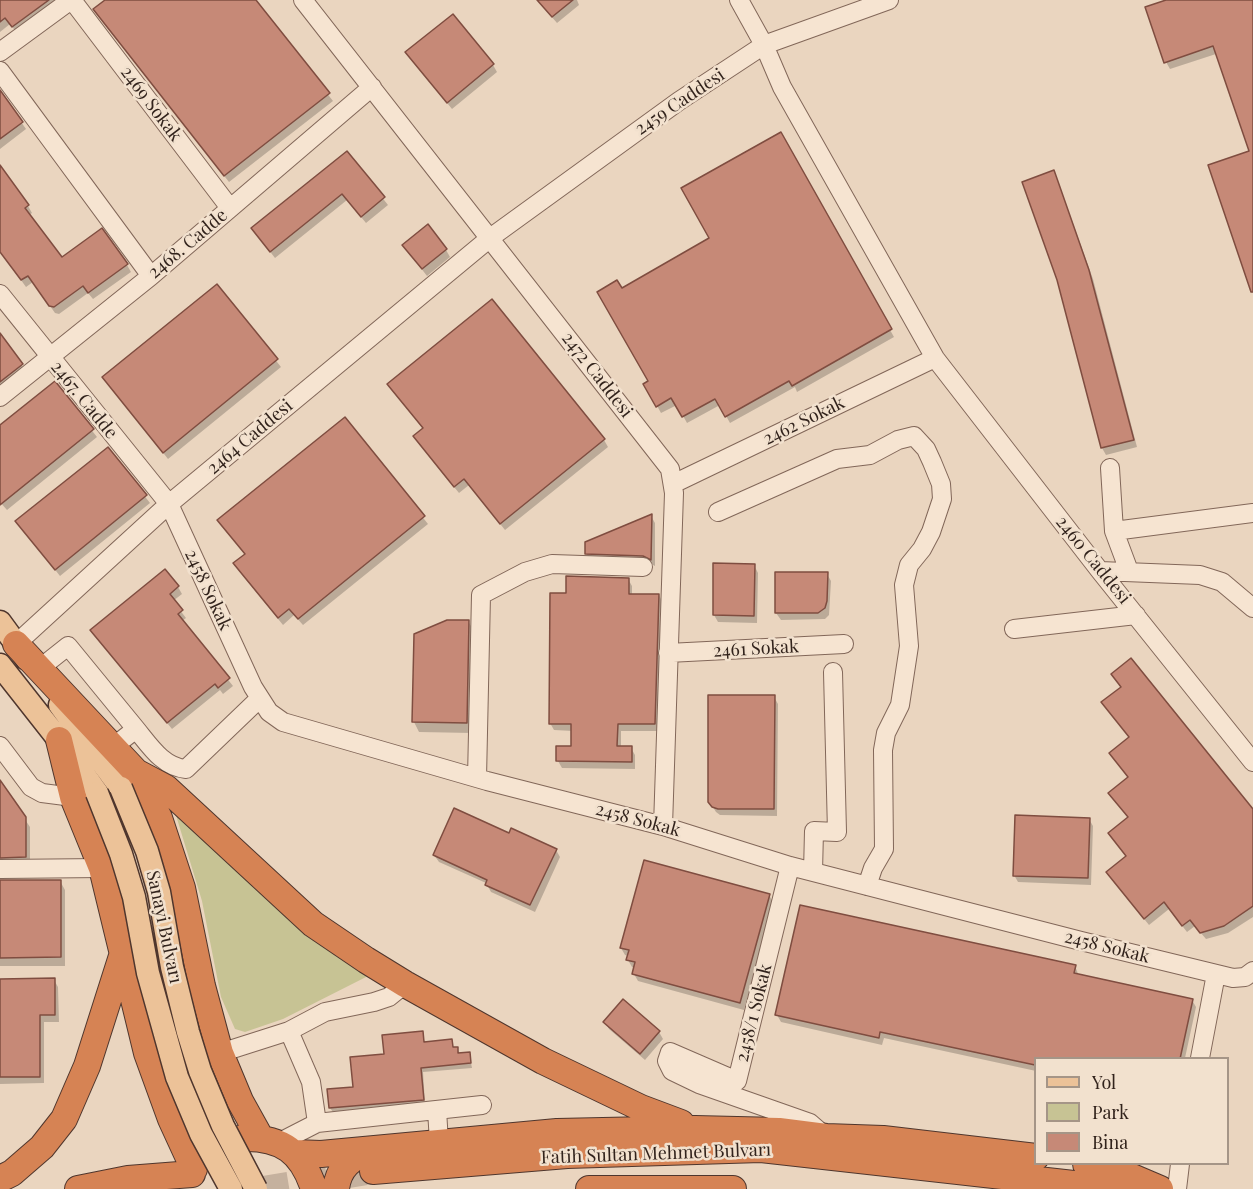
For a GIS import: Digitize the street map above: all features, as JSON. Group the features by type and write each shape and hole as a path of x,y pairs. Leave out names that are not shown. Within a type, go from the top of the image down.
{"highway":[{"path":"16,644 113,747 129,780 159,818 182,888 202,986 220,1053 240,1101 277,1144 308,1171 314,1189"},
{"path":"59,740 85,795 147,1053 191,1178"},
{"path":"129,780 166,788 313,924 405,984 543,1061 640,1108 695,1129"},
{"path":"0,1179 12,1173 42,1146 64,1119 87,1066 123,953"},
{"path":"167,1109 189,1111 202,1108 221,1096 231,1079"},
{"path":"191,1178 204,1157 217,1146 237,1138 321,1154 557,1132 695,1129 779,1131 826,1137 883,1139 1034,1156"},
{"path":"826,1137 868,1160"},
{"path":"336,1189 337,1180 344,1165 362,1154 387,1147"},
{"name":"Fatih Sultan Mehmet Bulvarı","path":"373,1171 567,1155 761,1149 1118,1189"},
{"path":"1096,1165 1106,1166 1160,1189"},
{"path":"78,1189 128,1179 191,1178"},
{"path":"128,1179 144,1183 153,1189"},
{"name":"Fatih Sultan Mehmet Bulvarı","path":"589,1189 733,1189"}],"main road":[{"name":"Sanayi Bulvarı","path":"0,622 129,780 159,892 172,967 200,1071 223,1126 256,1189"},
{"path":"0,665 59,740"},
{"name":"Sanayi Bulvarı","path":"85,795 121,854 134,897 148,973 177,1077 201,1134 231,1189"}],"street":[{"path":"0,52 71,0"},
{"name":"2469 Sokak","path":"71,0 231,208"},
{"name":"2472 Caddesi","path":"303,0 670,469 673,484 663,826"},
{"name":"2460 Caddesi","path":"739,0 764,45 782,87 935,358 1100,571 1253,762"},
{"name":"2459 Caddesi","path":"490,238 680,101 764,45 889,0"},
{"path":"0,71 151,276"},
{"name":"2468. Cadde","path":"0,397 151,276 372,87"},
{"name":"2464 Caddesi","path":"16,644 169,504 490,238"},
{"name":"2467. Cadde","path":"0,294 169,504"},
{"name":"2462 Sokak","path":"673,484 935,358"},
{"path":"718,512 837,459 870,455 898,440 915,436 933,462 941,484 942,499 931,532 909,566 904,585 909,646 900,705 886,733 883,750 884,849 873,868 867,886"},
{"path":"1110,468 1114,531 1129,571"},
{"name":"2458 Sokak","path":"169,504 260,698 269,712 293,726 477,778 663,826 790,866 1225,976"},
{"path":"1114,531 1253,513"},
{"path":"477,778 481,595 525,572 552,564 643,567"},
{"path":"1100,571 1200,575 1222,582 1253,608"},
{"path":"1014,629 1136,615"},
{"name":"2461 Sokak","path":"668,653 844,644"},
{"path":"39,669 68,646 158,756 174,768 186,768 260,698"},
{"path":"813,872 814,831 837,832 833,672"},
{"path":"113,747 136,729"},
{"path":"0,746 31,787 42,793 85,795"},
{"name":"2458/1 Sokak","path":"790,866 737,1080 670,1052 668,1061 672,1071 690,1080 810,1123 826,1137"},
{"path":"0,869 102,867"},
{"path":"1201,1057 1225,976 1245,977 1253,971"},
{"path":"220,1053 289,1031 325,1012 388,997 405,984"},
{"path":"289,1031 311,1083 317,1123"},
{"path":"277,1144 317,1123 482,1105"},
{"path":"437,1110 439,1142"},
{"path":"1177,1189 1180,1165"}],"green space":[{"path":"175,812 263,896 317,942 370,975 283,1019 245,1032 235,1029 221,997 202,901"}],"building":[{"path":"0,0 49,0 12,27 5,18 0,22"},
{"path":"105,0 256,0 330,93 224,176 93,9"},
{"path":"537,0 573,0 552,17"},
{"path":"1166,0 1253,0 1253,292 1251,292 1208,165 1249,151 1213,46 1164,63 1145,7"},
{"path":"453,14 494,64 447,103 405,52"},
{"path":"0,90 23,122 0,139"},
{"path":"781,132 892,329 792,386 789,381 725,417 715,399 682,417 671,398 656,407 643,384 648,381 597,292 617,280 622,288 709,238 681,188"},
{"path":"347,151 385,197 361,217 342,194 270,252 251,228"},
{"path":"0,165 29,205 25,208 62,257 102,228 128,264 88,293 83,286 54,307 49,306 28,276 21,280 0,252"},
{"path":"1054,170 1089,270 1134,440 1101,448 1057,280 1022,182"},
{"path":"428,224 447,249 422,269 402,245"},
{"path":"217,284 278,359 163,453 102,377"},
{"path":"492,299 605,439 500,524 464,479 454,487 413,436 423,428 387,384"},
{"path":"0,333 23,364 0,382"},
{"path":"55,381 94,429 0,505 0,425"},
{"path":"345,417 425,516 298,619 289,609 278,618 233,563 245,554 217,520"},
{"path":"108,447 147,495 55,570 15,521"},
{"path":"652,514 651,560 643,556 585,554 585,542"},
{"path":"713,563 755,564 754,616 713,615"},
{"path":"165,569 179,586 170,594 183,610 178,614 230,678 218,688 215,684 167,723 90,630"},
{"path":"775,572 828,572 825,608 818,613 775,613"},
{"path":"566,576 629,578 629,594 659,594 655,724 618,724 617,746 632,746 632,762 556,761 556,746 571,746 571,724 549,724 550,593 566,593"},
{"path":"447,620 469,620 467,723 412,722 414,634"},
{"path":"1131,658 1253,809 1253,906 1224,926 1200,933 1190,920 1182,926 1164,902 1144,919 1106,872 1126,856 1108,833 1128,817 1108,793 1128,777 1109,753 1129,737 1101,702 1121,687 1111,674"},
{"path":"708,695 775,695 774,809 718,809 712,807 708,802"},
{"path":"0,780 26,817 26,857 0,858"},
{"path":"454,808 509,833 511,828 557,849 530,905 485,885 487,880 433,855"},
{"path":"1015,815 1090,818 1088,878 1013,876"},
{"path":"644,860 770,894 740,1003 632,974 635,962 626,960 629,950 620,948"},
{"path":"0,880 61,880 61,957 0,958"},
{"path":"800,905 1076,965 1074,973 1193,999 1180,1057 1034,1057 1034,1065 880,1032 879,1038 775,1015"},
{"path":"55,978 55,1015 40,1015 40,1077 0,1077 0,979"},
{"path":"623,999 660,1031 640,1054 603,1022"},
{"path":"423,1031 424,1042 452,1039 453,1047 458,1047 458,1053 470,1052 471,1063 421,1068 424,1100 329,1108 327,1089 353,1087 350,1057 384,1054 382,1035"}],"tunnel":[{"path":"263,1189 373,1171"}]}
